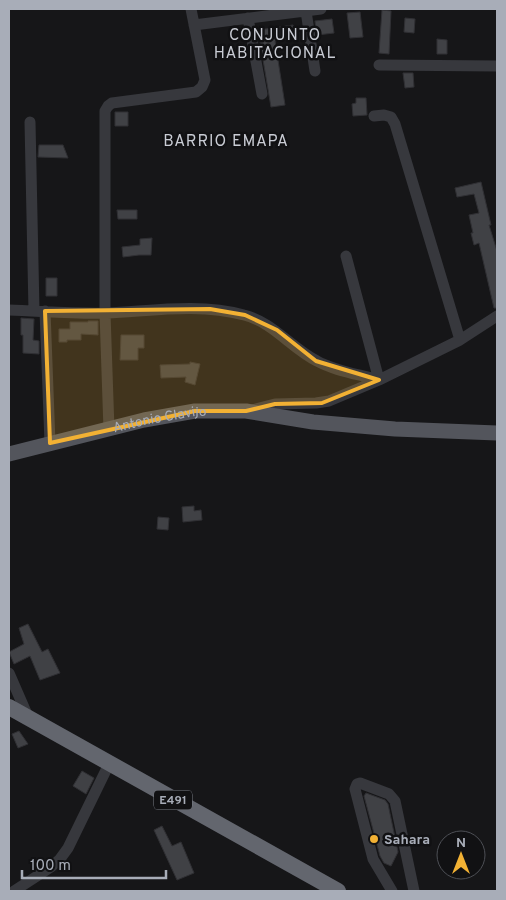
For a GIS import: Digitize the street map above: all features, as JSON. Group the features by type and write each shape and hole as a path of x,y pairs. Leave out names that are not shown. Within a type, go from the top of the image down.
{"highway":[{"name":"E491","path":"9,707 338,891"}],"main road":[{"name":"Antonio Clavijo","path":"9,454 144,420 195,411 246,411 312,422 395,429 497,433"}],"street":[{"path":"110,430 105,313 106,111 112,103 196,92 202,87 205,80 191,9"},
{"path":"194,25 321,9"},
{"path":"306,11 315,71"},
{"path":"248,18 262,94"},
{"path":"379,65 497,66"},
{"path":"374,116 384,115 391,117 395,124 460,340"},
{"path":"30,122 40,311 50,443"},
{"path":"346,256 378,380"},
{"path":"9,310 105,313 210,309 245,315 277,330 316,361 378,380"},
{"path":"246,411 275,404 322,403 378,380 460,340 497,316"},
{"path":"9,673 29,719"},
{"path":"14,891 60,859 68,848 110,764"},
{"path":"392,891 373,859 355,789 360,783 389,794 394,801 414,891"}],"highlighted area":[{"path":"210,309 245,315 277,330 316,361 379,380 322,403 275,404 246,411 195,411 50,443 45,311"}],"building":[{"path":"382,10 391,11 389,54 379,53"},
{"path":"360,12 363,37 350,38 347,13"},
{"path":"405,18 415,19 414,33 404,32"},
{"path":"332,19 334,33 317,35 315,21"},
{"path":"293,25 295,38 275,41 285,105 271,107 258,30"},
{"path":"437,39 447,40 447,54 437,54"},
{"path":"403,73 413,73 414,87 405,88"},
{"path":"356,98 366,98 367,115 353,116 352,104 356,103"},
{"path":"115,112 128,112 128,126 115,126"},
{"path":"39,145 63,145 68,158 38,157"},
{"path":"481,182 491,225 489,225 497,251 497,308 494,308 479,243 474,245 471,233 473,233 469,215 479,213 474,194 457,197 455,188"},
{"path":"117,210 137,210 137,219 118,219"},
{"path":"152,238 151,255 123,257 122,247 140,245 140,239"},
{"path":"46,278 57,278 57,296 46,296"},
{"path":"21,318 34,319 33,340 39,341 39,354 23,353"},
{"path":"98,321 98,335 81,334 81,340 59,342 59,329 70,329 70,322"},
{"path":"121,335 144,335 144,348 138,348 138,360 120,360"},
{"path":"190,362 200,364 195,385 185,382 186,377 161,378 160,365 190,364"},
{"path":"194,506 194,511 201,510 202,520 183,522 182,507"},
{"path":"158,517 169,518 168,530 157,529"},
{"path":"28,624 42,652 48,649 60,673 40,680 30,656 14,664 9,652 24,644 19,628"},
{"path":"19,731 28,744 18,748 12,734"},
{"path":"82,771 94,778 86,794 73,786"},
{"path":"366,793 385,800 388,804 398,852 391,866 384,863 380,856 364,796"},
{"path":"162,826 172,846 181,842 194,873 177,880 154,830"}],"place":[{"name":"Sahara","path":"374,839"}],"district":[{"name":"CONJUNTO HABITACIONAL","path":"275,43"},
{"name":"BARRIO EMAPA","path":"226,140"}]}
